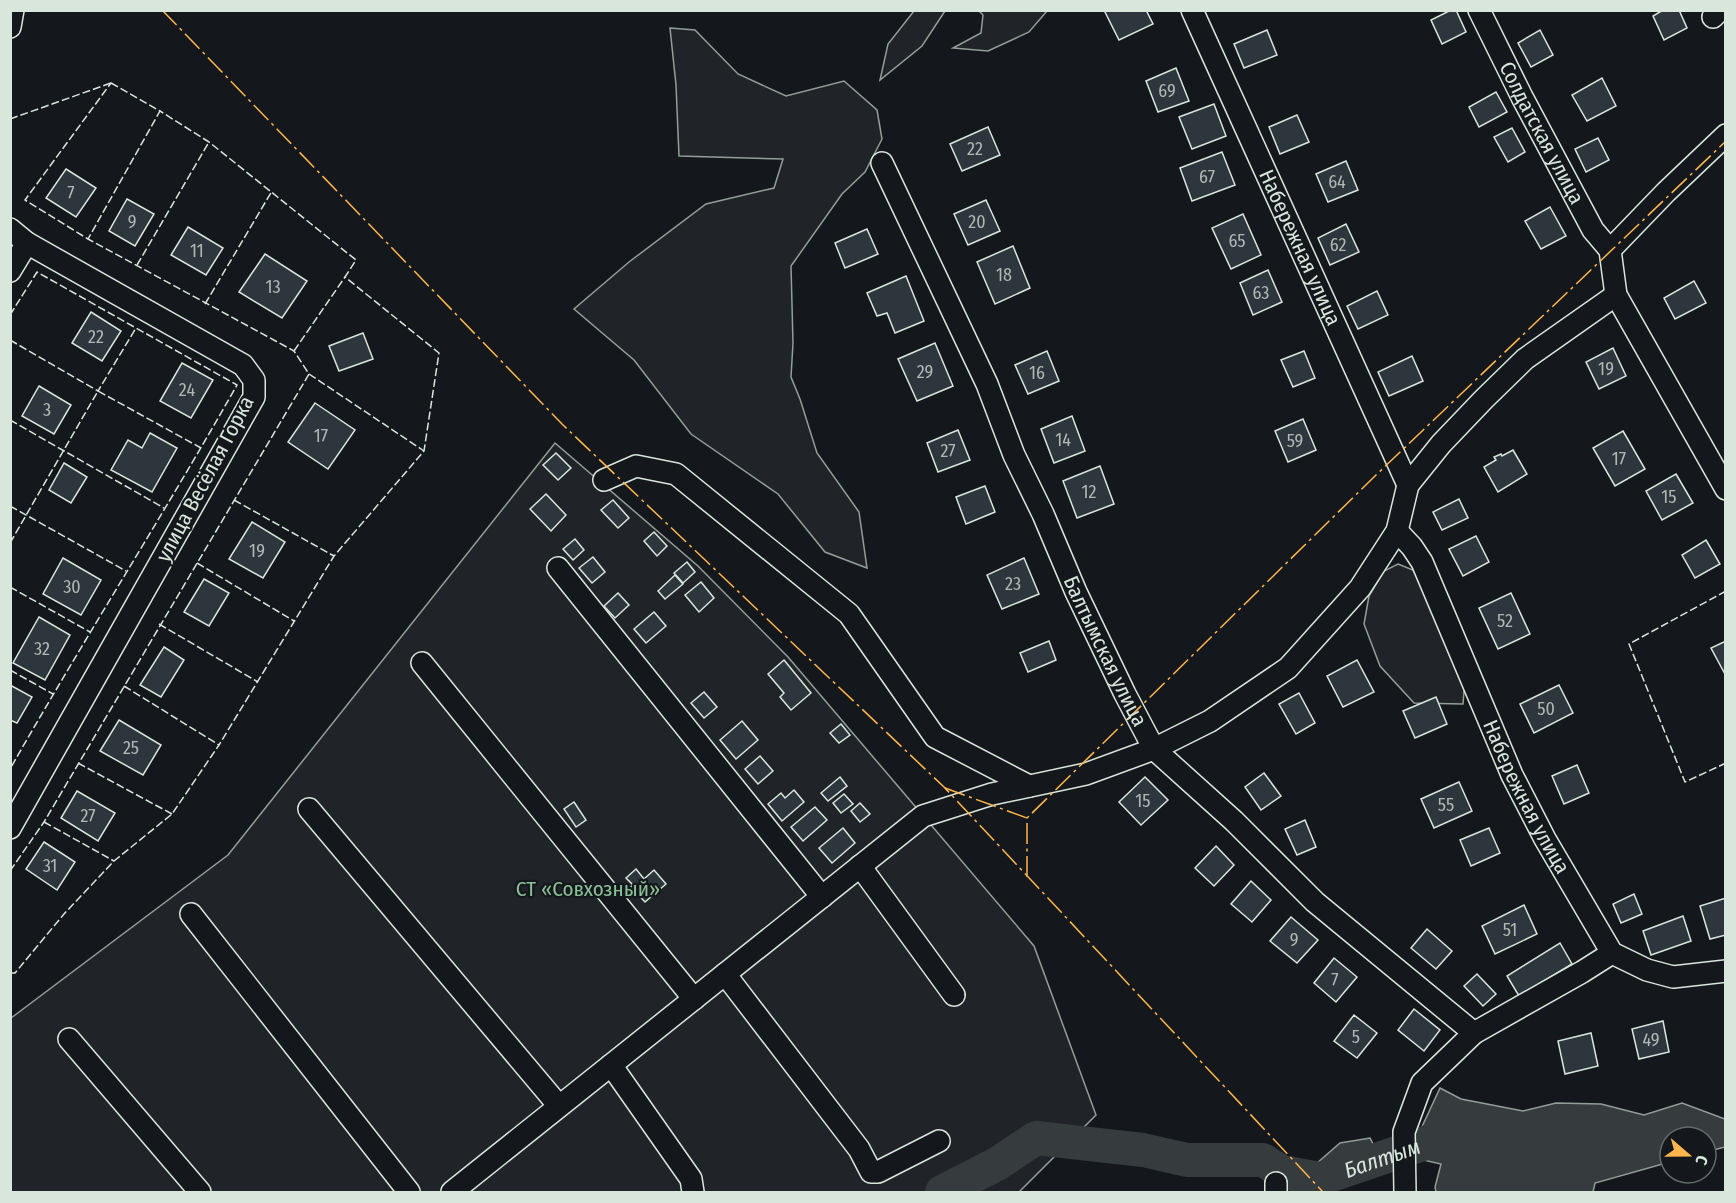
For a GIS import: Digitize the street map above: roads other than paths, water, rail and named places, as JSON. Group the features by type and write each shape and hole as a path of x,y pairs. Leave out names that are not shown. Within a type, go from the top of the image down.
{"street":[{"path":"10,27 13,10"},
{"name":"Набережная улица","path":"1192,10 1408,484"},
{"name":"Солдатская улица","path":"1479,10 1522,97 1593,230 1610,250"},
{"path":"1725,135 1610,250 1616,295 1725,489"},
{"name":"Балтымская улица","path":"882,163 987,384 1014,455 1081,601 1154,749 1234,821 1315,902 1474,1033"},
{"name":"улица Весёлая Горка","path":"10,229 27,243 243,365 254,380 254,398 10,828"},
{"path":"10,271 27,243"},
{"path":"452,1192 923,816 992,794 1086,774 1154,749 1210,722 1288,668 1360,588 1397,531 1408,484 1441,444 1525,359 1616,295"},
{"path":"604,480 636,466 676,474 849,614 935,737 1029,786"},
{"name":"Набережная улица","path":"1397,531 1422,561 1512,775 1545,839 1612,953"},
{"path":"558,568 822,897"},
{"path":"422,663 694,999"},
{"path":"309,809 559,1106"},
{"path":"860,866 954,995"},
{"path":"191,914 409,1192"},
{"path":"1405,1185 1404,1132 1422,1083 1474,1033 1612,953 1647,970 1673,977 1725,971"},
{"path":"725,974 859,1149 871,1172 878,1172 939,1141"},
{"path":"69,1039 200,1192"},
{"path":"611,1065 691,1179 693,1192"}],"waterway":[{"name":"Балтым","path":"942,1192 997,1164 1036,1138 1143,1150 1187,1160 1263,1160 1282,1172 1320,1179 1465,1127"}],"park label":[{"name":"СТ «Совхозный»","path":"588,889"}]}
